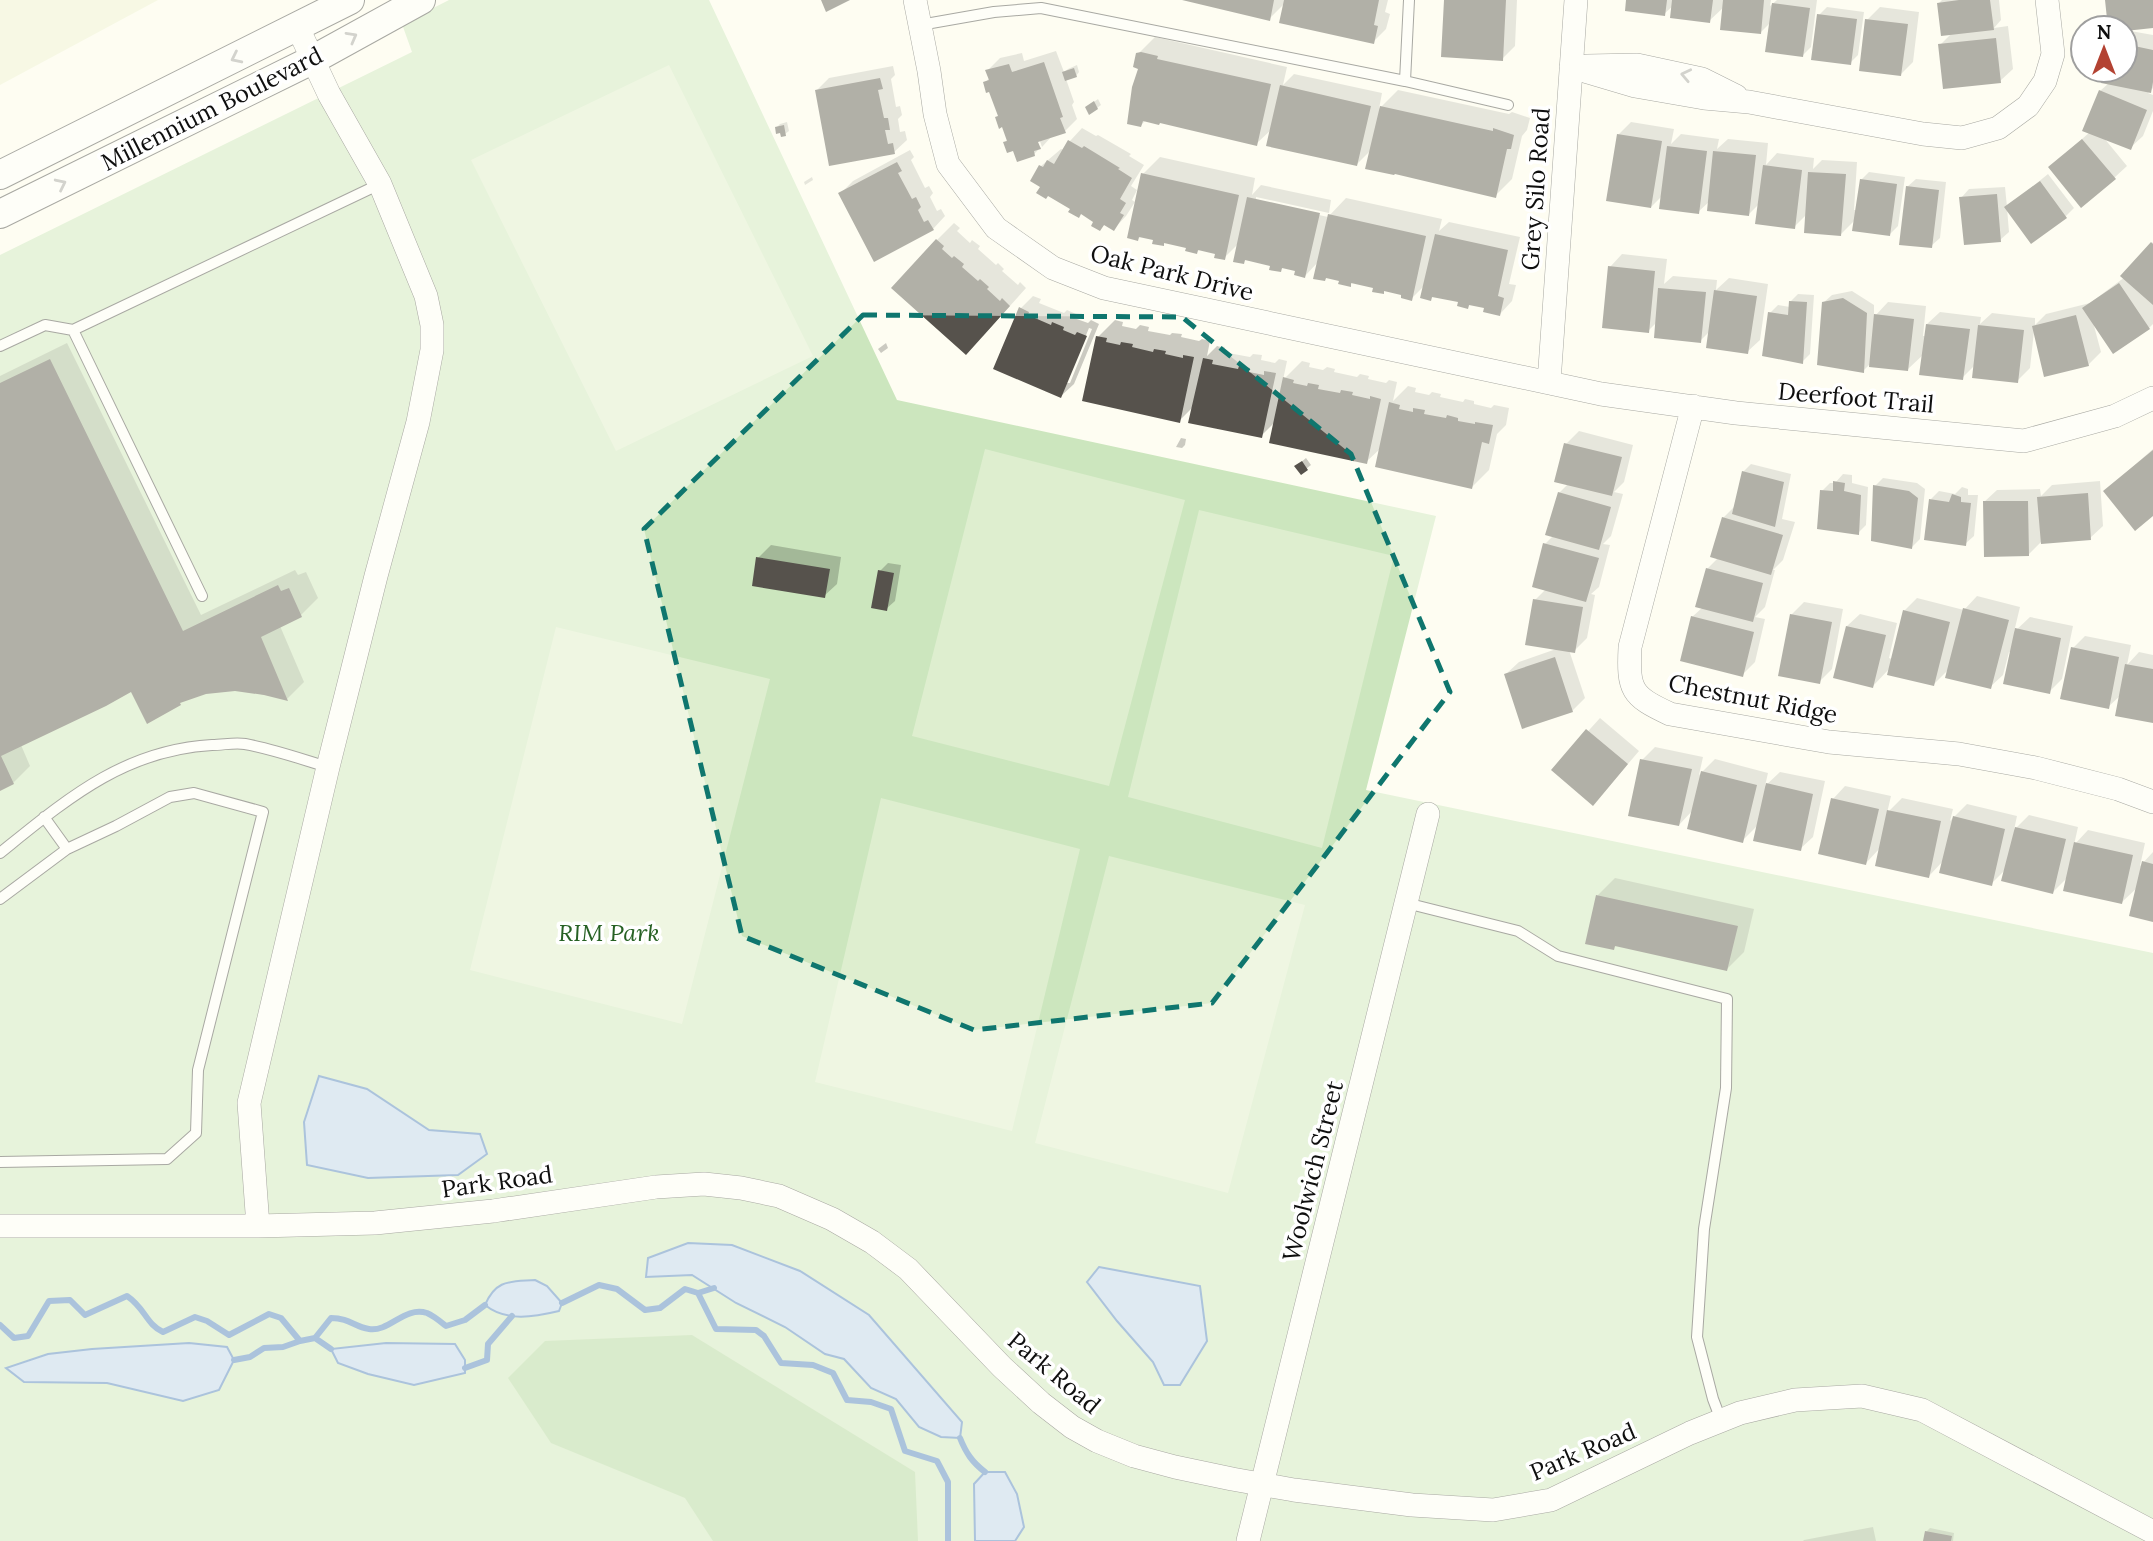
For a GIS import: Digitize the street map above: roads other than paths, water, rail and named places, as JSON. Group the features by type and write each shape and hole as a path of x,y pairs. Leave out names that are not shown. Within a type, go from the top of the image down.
{"street":[{"name":"Millennium Boulevard","path":"0,175 350,0"},
{"name":"Millennium Boulevard","path":"0,214 314,58 421,0"},
{"name":"Oak Park Drive","path":"915,0 935,114 948,164 996,228 1053,268 1104,288 1549,382"},
{"name":"Grey Silo Road","path":"1549,382 1576,0"},
{"path":"1571,67 1637,65 1702,79 1749,102 1923,134 1962,138 1998,128 2028,106 2045,82 2053,54 2047,0"},
{"path":"258,1226 249,1103 328,766 418,422 432,350 432,325 426,296 380,184 329,94 298,28"},
{"name":"Deerfoot Trail","path":"1549,382 1601,394 1736,413 2024,440 2115,416 2153,398"},
{"name":"Chestnut Ridge","path":"1693,406 1630,647 1631,687 1648,704 1670,714 1829,742 1959,754 2036,768 2118,789 2153,802"},
{"name":"Woolwich Street","path":"1248,1541 1428,814"},
{"name":"Park Road","path":"0,1226 258,1226 401,1220 493,1211 656,1186 704,1184 779,1196 832,1219 872,1242 908,1269 1002,1367 1041,1403 1072,1427 1134,1456 1262,1485 1412,1505 1493,1510 1551,1500 1690,1433 1740,1413 1794,1400 1862,1396 1922,1410 2153,1532"}],"lane":[{"path":"1405,81 1409,0"},
{"path":"920,25 1042,4 1508,105"},
{"path":"0,346 45,325 73,330 380,184"},
{"path":"73,330 202,596"},
{"path":"0,853 44,817 96,781 146,757 199,746 242,744 328,766"},
{"path":"0,899 67,849 117,827 170,797 194,793 263,812 198,1070 196,1133 167,1158 0,1162"},
{"path":"44,817 67,849"},
{"path":"1406,903 1518,931 1558,956 1727,999 1726,1088 1704,1228 1697,1337 1721,1421"}],"water":[{"path":"319,1076 367,1089 429,1130 480,1134 487,1154 458,1175 368,1178 307,1165 304,1122"},
{"path":"688,1243 732,1245 800,1271 869,1315 962,1422 960,1438 941,1437 919,1427 896,1399 871,1388 844,1359 825,1354 785,1327 736,1303 692,1275 646,1277 648,1258"},
{"path":"1099,1267 1200,1286 1207,1341 1180,1385 1164,1385 1153,1362 1087,1282"},
{"path":"535,1280 547,1286 562,1303 559,1311 521,1317 502,1314 485,1305 499,1286"},
{"path":"189,1343 227,1347 234,1360 219,1390 183,1401 107,1383 24,1382 6,1368 48,1354"},
{"path":"386,1343 455,1344 465,1360 465,1373 414,1385 368,1374 338,1363 331,1349"},
{"path":"985,1472 1005,1472 1017,1494 1024,1527 1015,1541 975,1541 974,1484"}],"waterway":[{"path":"562,1303 599,1285 617,1289 645,1310 660,1308 685,1289 698,1293 716,1329 756,1330 764,1336 781,1363 813,1365 833,1373 847,1400 871,1402 891,1409 905,1451 937,1461 948,1482 948,1541"},
{"path":"698,1293 714,1288"},
{"path":"0,1325 14,1338 28,1336 49,1301 70,1300 85,1315 127,1296 153,1325 163,1332 195,1317 229,1335 269,1314 281,1318 300,1341 315,1338 331,1318 377,1329 419,1312 430,1314 446,1326 465,1320 485,1305"},
{"path":"465,1368 487,1360 488,1344 512,1316"},
{"path":"315,1338 331,1349"},
{"path":"234,1360 250,1357 264,1348 283,1347 300,1341"},
{"path":"960,1438 970,1457 985,1472"}],"park label":[{"name":"RIM Park","path":"609,933"}]}
